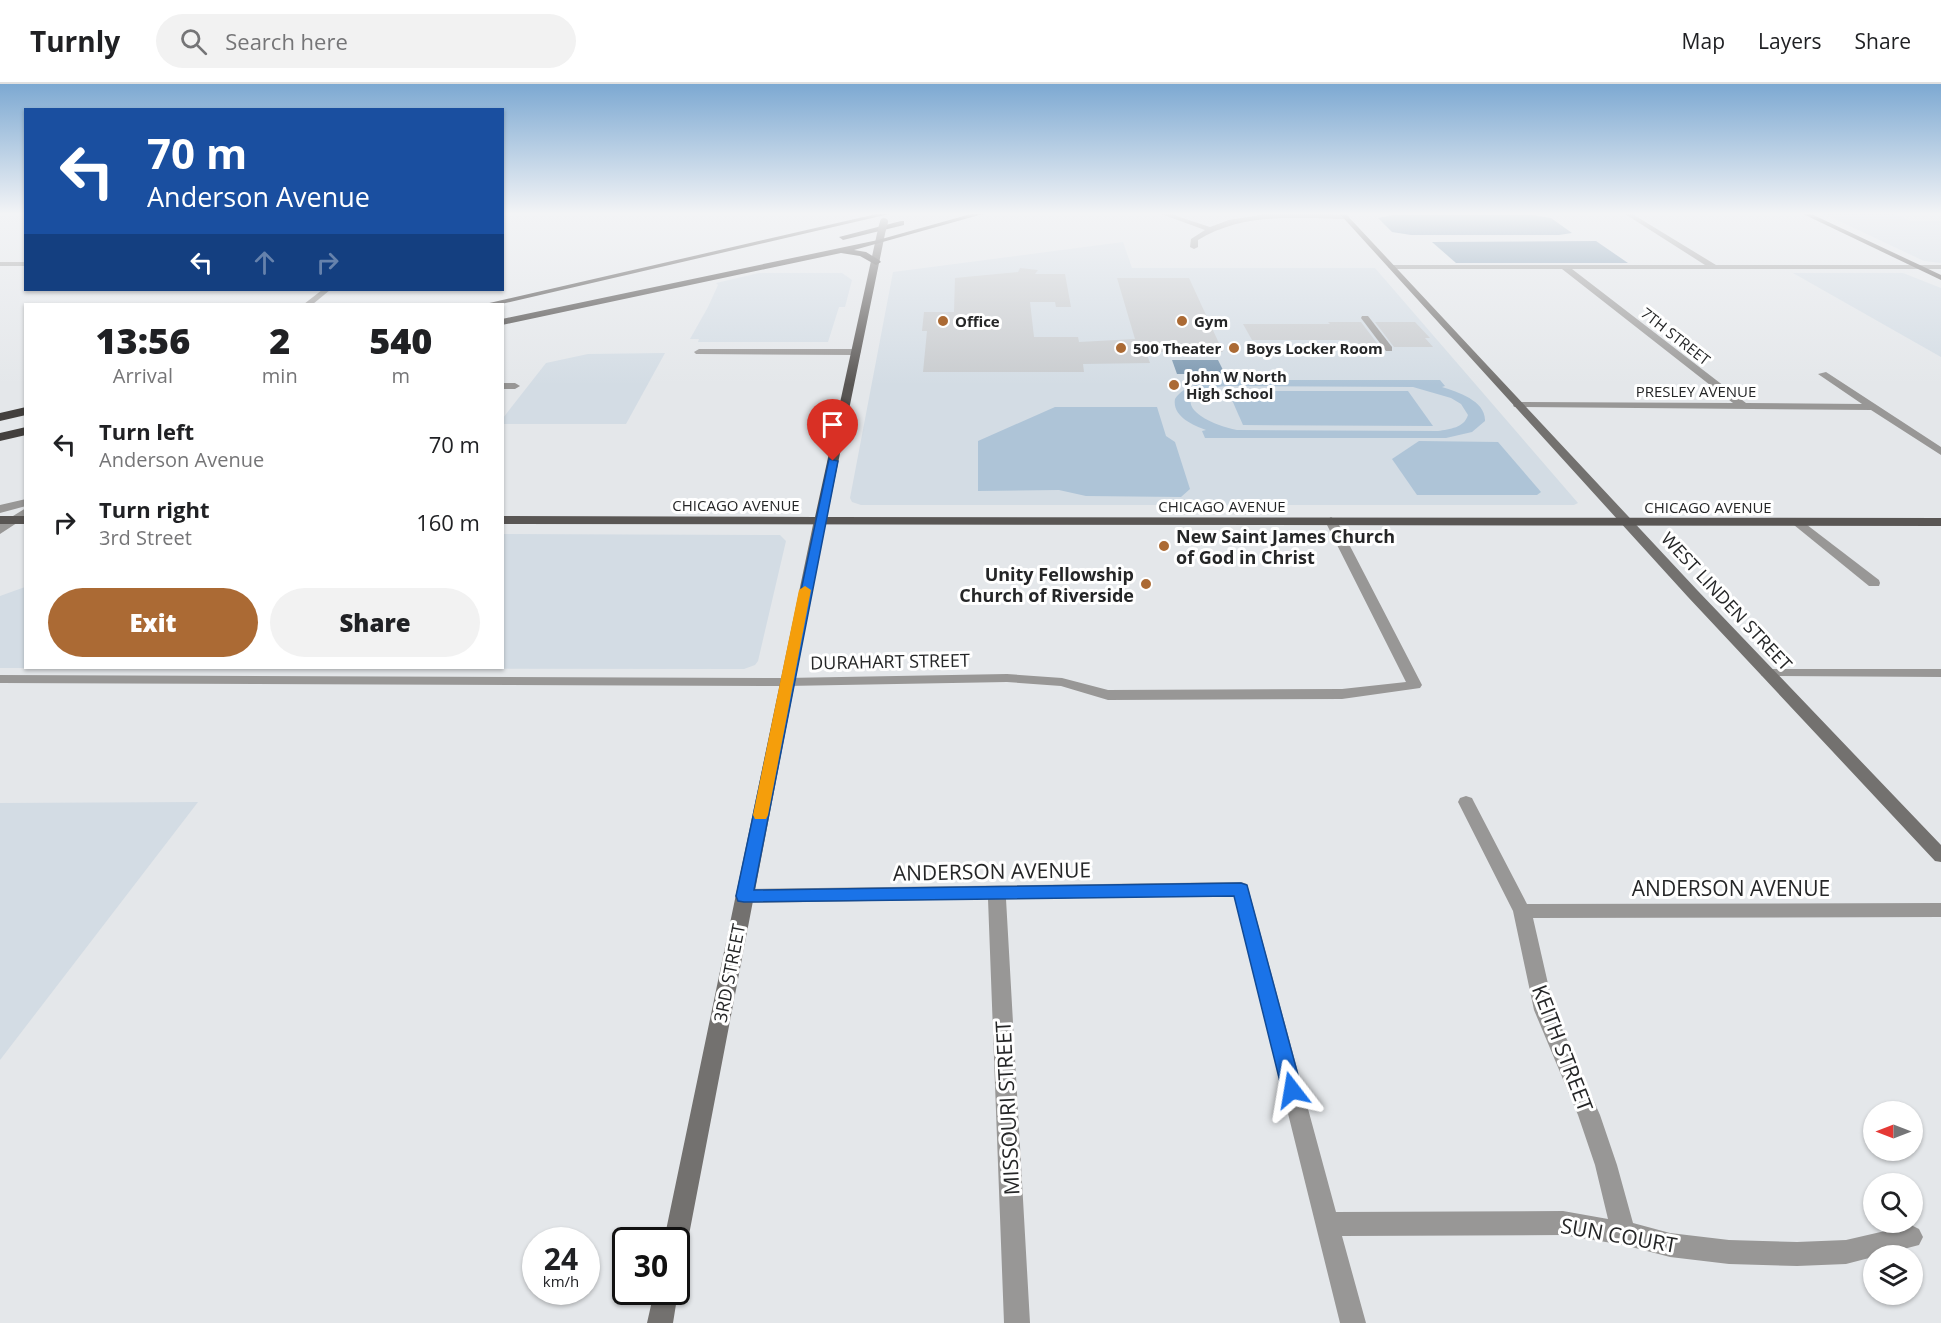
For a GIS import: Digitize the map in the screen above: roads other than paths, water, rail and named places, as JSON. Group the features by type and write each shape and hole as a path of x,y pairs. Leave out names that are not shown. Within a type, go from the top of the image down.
{"highway":[{"path":"491,303 620,270"},
{"path":"491,303 638,270"},
{"path":"504,319 704,270"},
{"path":"504,319 744,270"},
{"path":"0,417 24,411"},
{"path":"0,437 24,431"}],"main road":[{"name":"3RD STREET","path":"679,1227 786,682 874,270"},
{"name":"WEST LINDEN STREET","path":"1395,270 1767,673 1941,856"},
{"path":"1924,270 1941,278"},
{"path":"0,520 19,520"},
{"name":"CHICAGO AVENUE","path":"504,520 1941,522"},
{"path":"660,1323 663,1305"}],"street":[{"name":"7TH STREET","path":"1568,270 1743,406"},
{"path":"309,303 325,291"},
{"path":"1365,318 1389,349"},
{"path":"699,352 856,352"},
{"path":"1823,374 1941,452"},
{"path":"504,386 515,386"},
{"name":"PRESLEY AVENUE","path":"1518,405 1873,406"},
{"path":"0,509 24,503"},
{"path":"0,530 19,520"},
{"name":"DURAHART STREET","path":"0,679 786,682 1007,678 1062,682 1108,695 1342,694 1415,685 1331,521"},
{"path":"1798,522 1874,583"},
{"path":"1767,673 1941,673"},
{"name":"KEITH STREET","path":"1466,802 1522,911 1544,1010 1589,1115 1624,1233"},
{"name":"ANDERSON AVENUE","path":"744,896 1241,889 1326,1224"},
{"name":"MISSOURI STREET","path":"997,894 1017,1323"},
{"name":"ANDERSON AVENUE","path":"1522,911 1941,910"},
{"name":"SUN COURT","path":"1326,1224 1563,1223 1624,1233 1670,1245 1729,1252 1797,1254 1846,1252 1911,1237"},
{"path":"1326,1224 1353,1323"}],"place":[{"name":"Office","path":"943,321"},
{"name":"Gym","path":"1182,321"},
{"name":"500 Theater","path":"1121,348"},
{"name":"Boys Locker Room","path":"1234,348"},
{"name":"John W North High School","path":"1174,385"},
{"name":"New Saint James Church of God in Christ","path":"1164,546"},
{"name":"Unity Fellowship Church of Riverside","path":"1146,584"}]}
